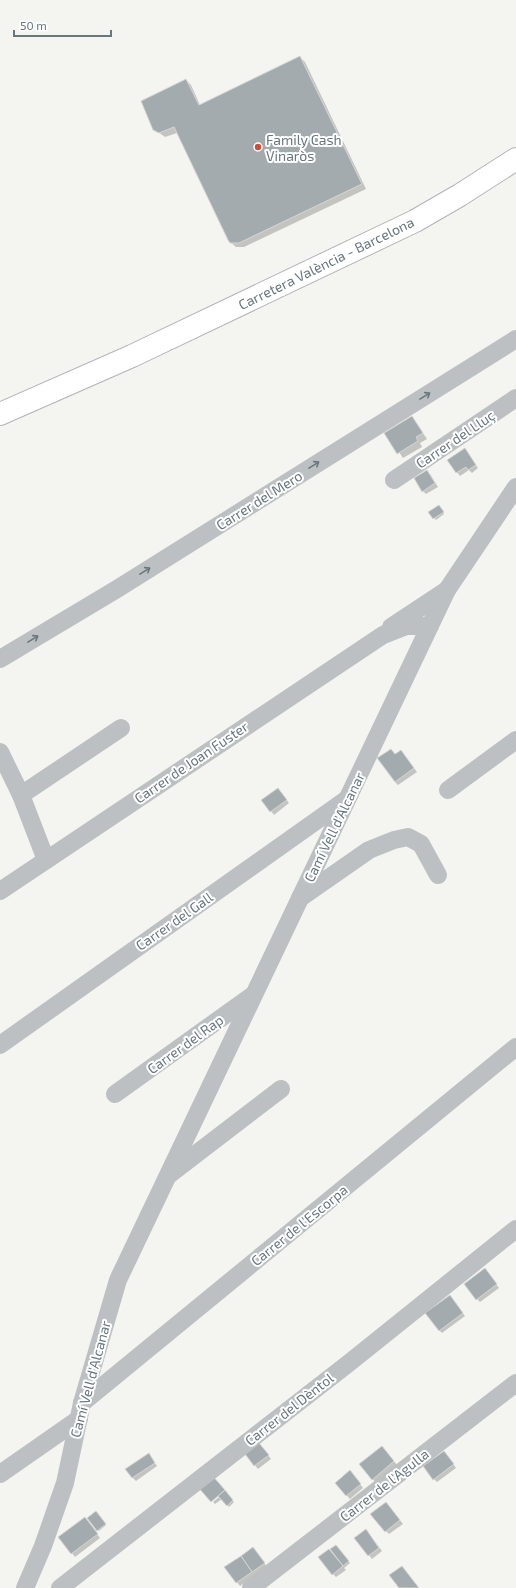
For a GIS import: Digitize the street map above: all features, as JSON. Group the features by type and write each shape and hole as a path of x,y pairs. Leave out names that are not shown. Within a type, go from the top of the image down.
{"main road":[{"name":"Carretera València - Barcelona","path":"0,414 132,356 415,220 460,196 516,159"},
{"name":"Carretera València - Barcelona","path":"0,427 132,356"}],"street":[{"name":"Carrer del Mero","path":"0,659 117,589 516,339"},
{"name":"Carrer del Lluç","path":"394,480 516,398"},
{"name":"Camí Vell d'Alcanar","path":"25,1588 43,1546 64,1482 80,1411 118,1280 447,590 513,494"},
{"name":"Carrer de Joan Fuster","path":"0,891 383,635 395,623 447,590"},
{"path":"405,617 422,617 431,623"},
{"name":"Carrer de Joan Fuster","path":"383,635 406,626 431,623"},
{"name":"Carrer de Joan Fuster","path":"383,635 403,633 416,635 422,643"},
{"path":"22,795 121,728"},
{"path":"448,790 516,740"},
{"path":"0,752 22,795 46,860"},
{"name":"Carrer del Gall","path":"0,1045 348,798"},
{"path":"300,899 368,850 394,840 408,837 421,844 438,875"},
{"name":"Carrer del Rap","path":"115,1094 254,994"},
{"name":"Carrer de l'Escorpa","path":"0,1474 80,1411 516,1046"},
{"name":"Camí Vell d'Alcanar","path":"168,1175 281,1089"},
{"name":"Carrer del Dèntol","path":"60,1588 349,1363 516,1229"},
{"name":"Carrer de l'Agulla","path":"251,1588 516,1383"}],"building":[{"path":"300,56 362,184 239,243 230,243 174,127 159,133 153,130 141,101 186,79 199,105"},
{"path":"412,416 423,433 416,437 418,441 397,454 384,433"},
{"path":"465,448 476,465 468,470 466,467 456,473 447,460"},
{"path":"427,470 435,483 422,492 414,478"},
{"path":"439,505 444,512 433,519 428,512"},
{"path":"391,749 395,754 401,750 414,768 395,782 377,758"},
{"path":"278,788 287,800 270,812 261,800"},
{"path":"485,1268 497,1284 476,1300 464,1284"},
{"path":"450,1295 463,1313 439,1331 425,1313"},
{"path":"259,1443 269,1455 254,1466 245,1454"},
{"path":"382,1446 394,1461 372,1480 359,1464"},
{"path":"444,1451 454,1464 433,1480 423,1466"},
{"path":"149,1453 155,1463 132,1478 125,1469"},
{"path":"350,1470 361,1484 346,1496 335,1483"},
{"path":"211,1474 225,1490 211,1502 197,1486"},
{"path":"225,1490 233,1500 227,1506 218,1496"},
{"path":"386,1502 400,1520 385,1532 370,1514"},
{"path":"96,1511 106,1524 97,1531 87,1518"},
{"path":"85,1517 98,1534 71,1554 58,1537"},
{"path":"366,1529 379,1548 368,1556 354,1538"},
{"path":"336,1545 349,1561 343,1566 330,1549"},
{"path":"253,1547 265,1563 252,1572 241,1556"},
{"path":"329,1549 343,1566 332,1575 318,1557"},
{"path":"241,1556 252,1572 236,1583 224,1567"},
{"path":"402,1566 419,1588 399,1588 389,1575"}],"place":[{"name":"Family Cash Vinaròs","path":"258,147"}]}
